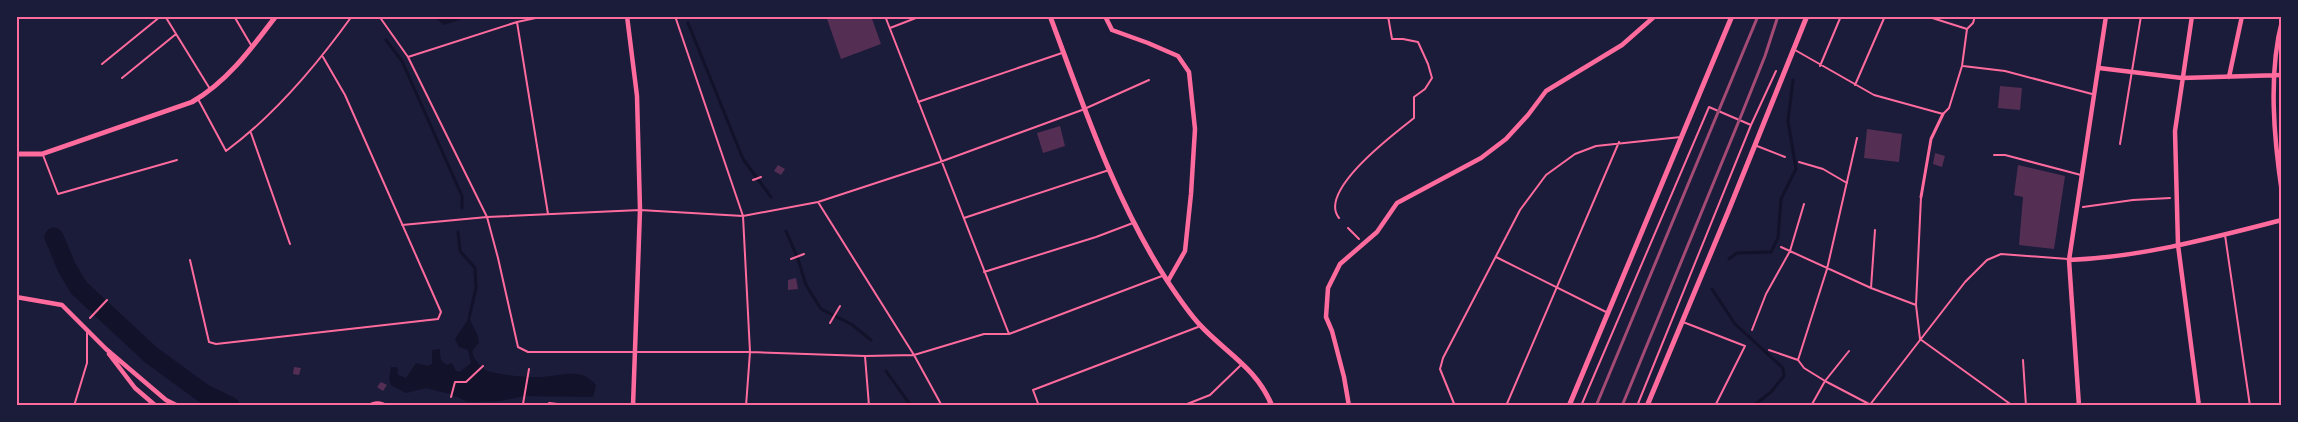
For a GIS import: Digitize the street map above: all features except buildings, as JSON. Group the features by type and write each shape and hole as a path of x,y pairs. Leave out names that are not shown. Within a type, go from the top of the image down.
{"street":[{"path":"16,154 42,154 198,99 211,91 252,47 276,16"},
{"path":"627,16 637,96 640,210 633,406"},
{"path":"1050,16 1109,170 1164,275 1201,326 1242,364 1265,389 1272,406"},
{"path":"1105,16 1112,30 1148,42 1178,56 1189,72 1195,129 1191,194 1185,251 1168,281"},
{"path":"1349,406 1342,368 1326,317 1328,288 1340,264 1377,232 1397,203 1481,158 1506,139 1528,116 1546,91 1622,45 1655,16"},
{"path":"1569,406 1732,16"},
{"path":"1647,406 1756,146 1807,16"},
{"path":"2079,406 2069,260 2106,16"},
{"path":"2192,16 2175,131 2178,245 2199,406"},
{"path":"2229,76 2242,16"},
{"path":"2282,20 2275,76 2276,150 2282,193"},
{"path":"2099,68 2182,78 2282,75"},
{"path":"1922,197 1931,139 1943,114"},
{"path":"2069,260 2104,258 2178,245 2282,220"},
{"path":"16,297 32,298 62,306 106,349 136,388 153,405"},
{"path":"106,349 166,400 178,406"}],"lane":[{"path":"102,64 161,16"},
{"path":"165,16 211,91"},
{"path":"234,16 252,47"},
{"path":"198,99 226,151 251,132 323,56 352,16"},
{"path":"379,16 408,57 487,217 518,347 528,352 750,352 865,356 914,355 984,334 1009,334 1164,275"},
{"path":"408,57 517,22 545,16"},
{"path":"675,16 743,216 750,352 746,406"},
{"path":"885,16 940,162 1009,334"},
{"path":"889,28 921,16"},
{"path":"1820,66 1841,16"},
{"path":"1855,85 1885,16"},
{"path":"1926,16 1967,30"},
{"path":"1794,50 1874,95 1943,114 1949,108 1962,66 1967,30 1973,23 1975,16"},
{"path":"2120,144 2141,16"},
{"path":"517,22 548,214"},
{"path":"122,78 176,34"},
{"path":"918,102 1064,52"},
{"path":"190,260 209,342 216,344 438,319 441,312 344,95 323,56"},
{"path":"1962,66 2005,71 2094,95"},
{"path":"402,226 487,217 640,210 743,216 818,202 940,162 1086,108 1149,80"},
{"path":"251,132 290,244"},
{"path":"1456,406 1440,369 1443,358 1520,210 1546,175 1576,154 1596,146 1619,142 1681,137"},
{"path":"1798,360 1827,269 1857,138"},
{"path":"1506,406 1619,142"},
{"path":"1756,146 1785,157"},
{"path":"42,154 58,194 177,160"},
{"path":"1994,155 2005,155 2081,175"},
{"path":"1799,162 1823,169 1847,183"},
{"path":"964,218 1109,170"},
{"path":"1922,197 1916,305 1920,339 2013,406"},
{"path":"818,202 914,355 942,406"},
{"path":"1752,330 1766,294 1790,251 1804,204"},
{"path":"984,272 1096,237 1135,222"},
{"path":"1871,288 1875,230"},
{"path":"2225,234 2250,406"},
{"path":"1781,247 1871,288 1916,305"},
{"path":"1769,350 1798,360 1804,368 1869,405 1974,272 1987,260 2001,254 2069,260"},
{"path":"1496,257 1608,313"},
{"path":"1683,322 1744,346 1715,406"},
{"path":"1040,406 1033,390 1201,326"},
{"path":"74,406 87,363 87,329"},
{"path":"1811,406 1825,381 1849,351"},
{"path":"865,356 869,406"},
{"path":"2023,360 2026,406"},
{"path":"1182,406 1210,395 1242,364"}],"path":[{"path":"1339,218 1336,214 1336,198 1347,177 1414,118 1414,97 1425,89 1432,78 1418,42 1392,39 1388,16"},
{"path":"1637,406 1751,125 1779,63"},
{"path":"1581,406 1709,107 1751,125"},
{"path":"753,180 761,178"},
{"path":"2076,208 2133,200 2177,198"},
{"path":"1348,228 1364,244"},
{"path":"790,259 804,254"},
{"path":"90,318 107,300"},
{"path":"830,322 840,306"},
{"path":"451,397 455,382 466,382 483,366"},
{"path":"529,368 523,404 543,406"},
{"path":"366,406 382,402 389,406"},
{"path":"549,406 549,403 574,406"},
{"path":"585,406 605,404"}],"shaded area":[{"path":"433,16 471,16 444,25"},
{"path":"469,318 478,336 479,343 473,350 473,355 487,371 528,377 578,374 590,379 596,385 593,397 524,396 501,401 468,402 450,394 426,388 406,393 391,385 389,379 391,367 397,367 398,375 406,378 416,363 428,366 432,364 432,350 440,349 442,360 447,365 452,363 456,371 460,372 471,363 468,350 459,347 455,339"}],"waterway":[{"path":"688,23 743,159 771,197"},
{"path":"386,40 402,61 462,196 462,208"},
{"path":"1729,259 1737,253 1771,252 1778,238 1781,199 1796,169 1788,121 1793,80"},
{"path":"786,231 798,259 806,285 821,309 851,324 871,340"},
{"path":"458,232 460,251 475,268 476,288 469,318"},
{"path":"54,237 67,268 79,288 151,355 203,393 230,406"},
{"path":"1712,289 1735,324 1783,368 1784,376 1771,392 1753,406"},
{"path":"886,371 911,406"}],"railway":[{"path":"1596,406 1758,16"},
{"path":"1622,406 1743,111 1765,56 1778,16"}]}
